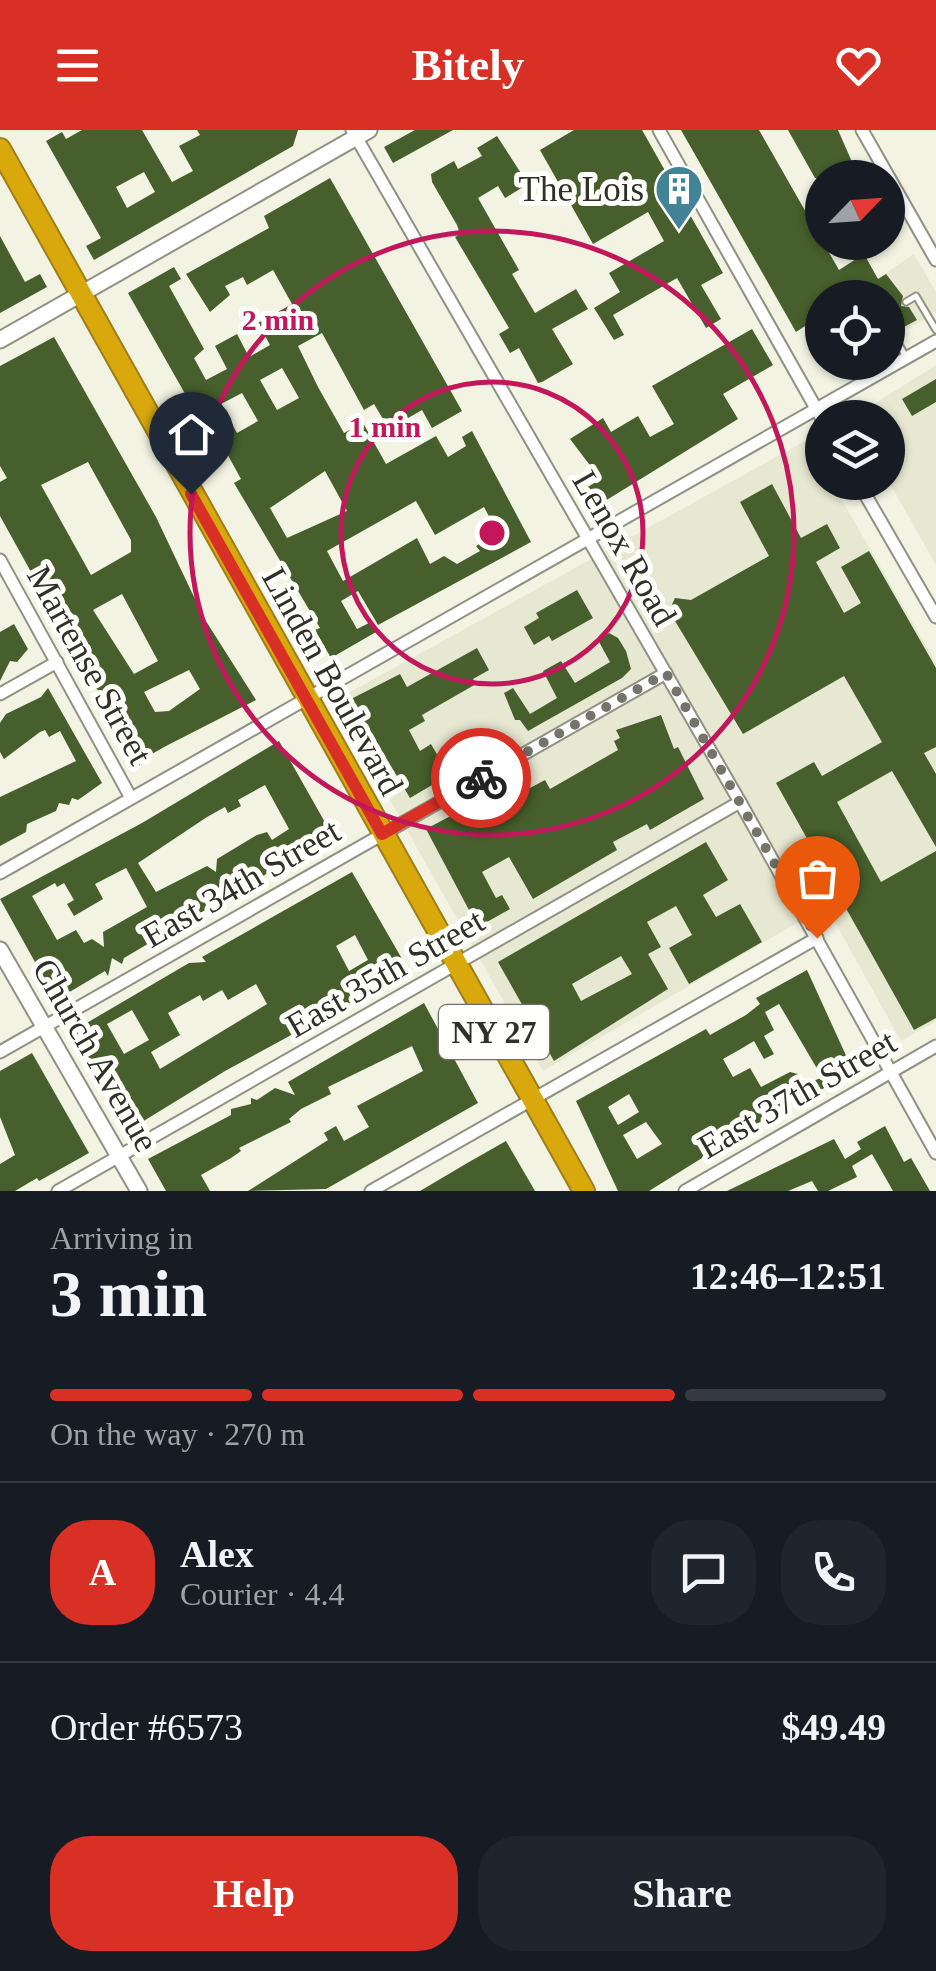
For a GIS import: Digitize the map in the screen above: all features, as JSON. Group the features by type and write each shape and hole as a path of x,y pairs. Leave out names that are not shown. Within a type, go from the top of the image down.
{"highway":[{"name":"Linden Boulevard","path":"0,149 305,700 584,1191"}],"main road":[{"path":"0,340 359,132"},
{"name":"Church Avenue","path":"0,950 139,1191"}],"street":[{"path":"659,130 812,400"},
{"path":"862,130 936,260"},
{"name":"Lenox Road","path":"359,132 936,1153"},
{"path":"843,400 936,340"},
{"path":"0,873 587,540 805,423"},
{"path":"868,500 936,617"},
{"name":"Martense Street","path":"0,560 132,798"},
{"path":"0,694 57,662"},
{"name":"East 34th Street","path":"0,1052 666,673"},
{"name":"East 35th Street","path":"58,1191 740,802"},
{"path":"372,1191 817,938"},
{"name":"East 37th Street","path":"685,1191 936,1046"}],"lane":[{"path":"906,302 916,296 936,330"}],"shaded area":[{"path":"914,254 936,292 936,313 905,330 905,280 876,280"},
{"path":"936,365 936,565 899,500 905,500 905,400 881,400"},
{"path":"805,441 805,500 842,500 936,663 936,1021 901,1041 826,906 543,1071 334,701"}],"building":[{"path":"82,130 142,130 172,182 193,171 179,146 200,135 197,130 298,130 293,146 94,260 86,246 101,238 46,141 62,132 66,139","holes":["144,172 155,192 127,208 116,187"]},
{"path":"415,130 453,130 393,163 384,147"},
{"path":"574,130 642,130 723,273 701,285 721,319 706,328 677,278 613,315 624,335 614,340 594,308 620,292 609,273 664,241 648,212 593,244 540,150"},
{"path":"681,130 759,130 805,210 805,260 833,260 839,270 855,260 867,260 878,279 886,274 891,280 805,280 805,326 796,332"},
{"path":"788,130 838,130 851,160 805,160"},
{"path":"497,136 528,184 505,198 498,186 478,198 519,270 512,274 535,313 576,289 588,309 552,329 573,364 538,383 519,348 510,353 499,334 509,328 455,237 460,234 457,225 432,182 431,174 454,161 458,169 482,156 477,148"},
{"path":"330,178 462,411 432,428 422,410 389,429 374,404 364,410 322,333 298,346 344,433 363,423 386,464 436,436 448,457 466,446 462,437 472,431 531,542 378,625 358,591 341,601 357,629 371,622 376,632 331,658 315,630 320,628 234,483 241,479 220,441 214,445 128,293 174,267 181,279 169,286 204,349 194,358 206,380 227,369 215,346 237,334 249,357 270,345 258,323 292,304 273,270 247,285 243,277 225,286 230,295 210,312 186,274 269,228 264,216","holes":["282,368 299,398 277,410 260,380","242,393 258,421 237,433 221,404","325,471 347,511 287,538 270,508","416,501 435,535 484,507 498,533 476,546 480,551 457,564 444,556 430,564 417,538 343,581 327,551"]},
{"path":"0,236 25,282 40,274 47,287 0,313"},
{"path":"905,306 909,307 917,320 905,326"},
{"path":"752,329 773,365 723,394 738,419 592,509 581,491 596,482 592,468 570,439 603,418 611,432 638,416 650,437 674,424 652,386"},
{"path":"54,337 156,517 204,618 256,700 143,759 138,768 109,714 107,702 93,684 94,676 76,653 45,588 41,590 0,516 0,482 7,478 0,466 0,366","holes":["88,462 131,540 131,552 91,575 41,485","122,594 158,661 134,674 93,610","189,670 200,689 169,711 155,712 144,692"]},
{"path":"936,379 936,402 912,416 902,399"},
{"path":"772,484 801,538 827,524 840,548 816,562 844,613 861,603 841,567 869,551 936,668 936,747 924,753 936,774 936,847 892,771 837,802 881,882 936,851 936,1018 914,1030 776,783 814,762 822,776 882,742 844,676 743,734 669,611 675,598 691,600 769,556 740,502"},
{"path":"577,590 593,618 552,641 549,636 534,645 524,627 539,618 536,613"},
{"path":"14,624 28,649 17,662 10,661 0,681 0,632"},
{"path":"609,633 618,638 626,651 631,669 622,678 528,731 520,720 515,720 504,693 513,688 530,714 557,698 543,671 561,661 575,683 610,662 598,640"},
{"path":"477,648 489,670 473,679 476,684 422,715 425,721 409,730 420,751 431,744 449,775 410,798 351,699 400,674 407,687"},
{"path":"48,688 102,783 78,800 72,798 69,805 59,803 56,811 27,824 26,832 0,846 0,797 76,761 60,731 49,737 45,730 40,732 4,759 0,752 0,723 6,714 41,697"},
{"path":"661,715 674,749 678,747 704,799 650,830 647,824 613,842 617,850 533,899 509,857 482,872 496,898 502,895 510,909 478,927 426,829 524,777 530,788 545,780 550,789 618,750 614,741 620,738 616,730"},
{"path":"279,741 335,840 285,863 124,958 122,964 112,958 108,976 105,971 56,1000 0,899 142,823","holes":["265,785 289,829 272,840 267,832 257,835 217,859 216,872 207,866 156,892 138,863 225,807 228,813 241,806 238,800","126,868 147,907 103,932 104,947 92,939 84,943 76,930 57,940 32,896 55,883 57,887 64,883 74,900 67,904 74,916 103,899 95,884"]},
{"path":"706,842 728,880 703,895 716,917 740,904 762,942 689,984 669,948 692,935 676,906 647,922 661,947 648,954 668,989 554,1061 498,962","holes":["621,956 632,974 581,1001 572,984"]},
{"path":"352,872 409,971 225,1071 129,1130 73,1031 189,963 206,962 202,957","holes":["355,935 368,960 349,971 336,946","256,984 267,1004 160,1069 151,1052 180,1035 168,1013 200,995 203,1001 222,990 228,1000","132,1010 149,1040 124,1054 107,1024"]},
{"path":"807,970 854,1073 773,1114 649,1191 618,1191 576,1101 706,1029 710,1035 746,1015 760,1004 756,998","holes":["779,1004 822,1077 804,1086 798,1074 790,1072 761,1087 750,1068 733,1077 723,1059 754,1041 764,1059 774,1054 764,1036 774,1030 765,1012","629,1094 639,1112 618,1125 608,1107","646,1122 662,1144 637,1159 623,1135"]},
{"path":"424,1003 478,1103 326,1189 248,1191 328,1140 324,1133 336,1126 344,1141 369,1127 357,1106 423,1071 412,1046 328,1087 331,1094 301,1109 289,1119 291,1122 239,1148 241,1151 201,1175 210,1191 166,1191 148,1159 231,1115 231,1109 251,1104 251,1098 257,1100 275,1088 295,1095 288,1082"},
{"path":"32,1053 89,1153 39,1181 37,1178 15,1191 0,1191 0,1164 15,1155 0,1117 0,1071"},
{"path":"885,1126 904,1162 911,1158 930,1191 893,1191 872,1154 852,1166 857,1177 828,1191 818,1191 812,1181 788,1191 727,1191 834,1139 845,1159 861,1149 857,1142"},
{"path":"506,1141 535,1191 420,1191 469,1162"}],"way so far":[{"path":"481,778 666,673 817,938"}],"place":[{"name":"The Lois","path":"679,232"}],"route":[{"path":"191,494 382,834 481,778"}]}
